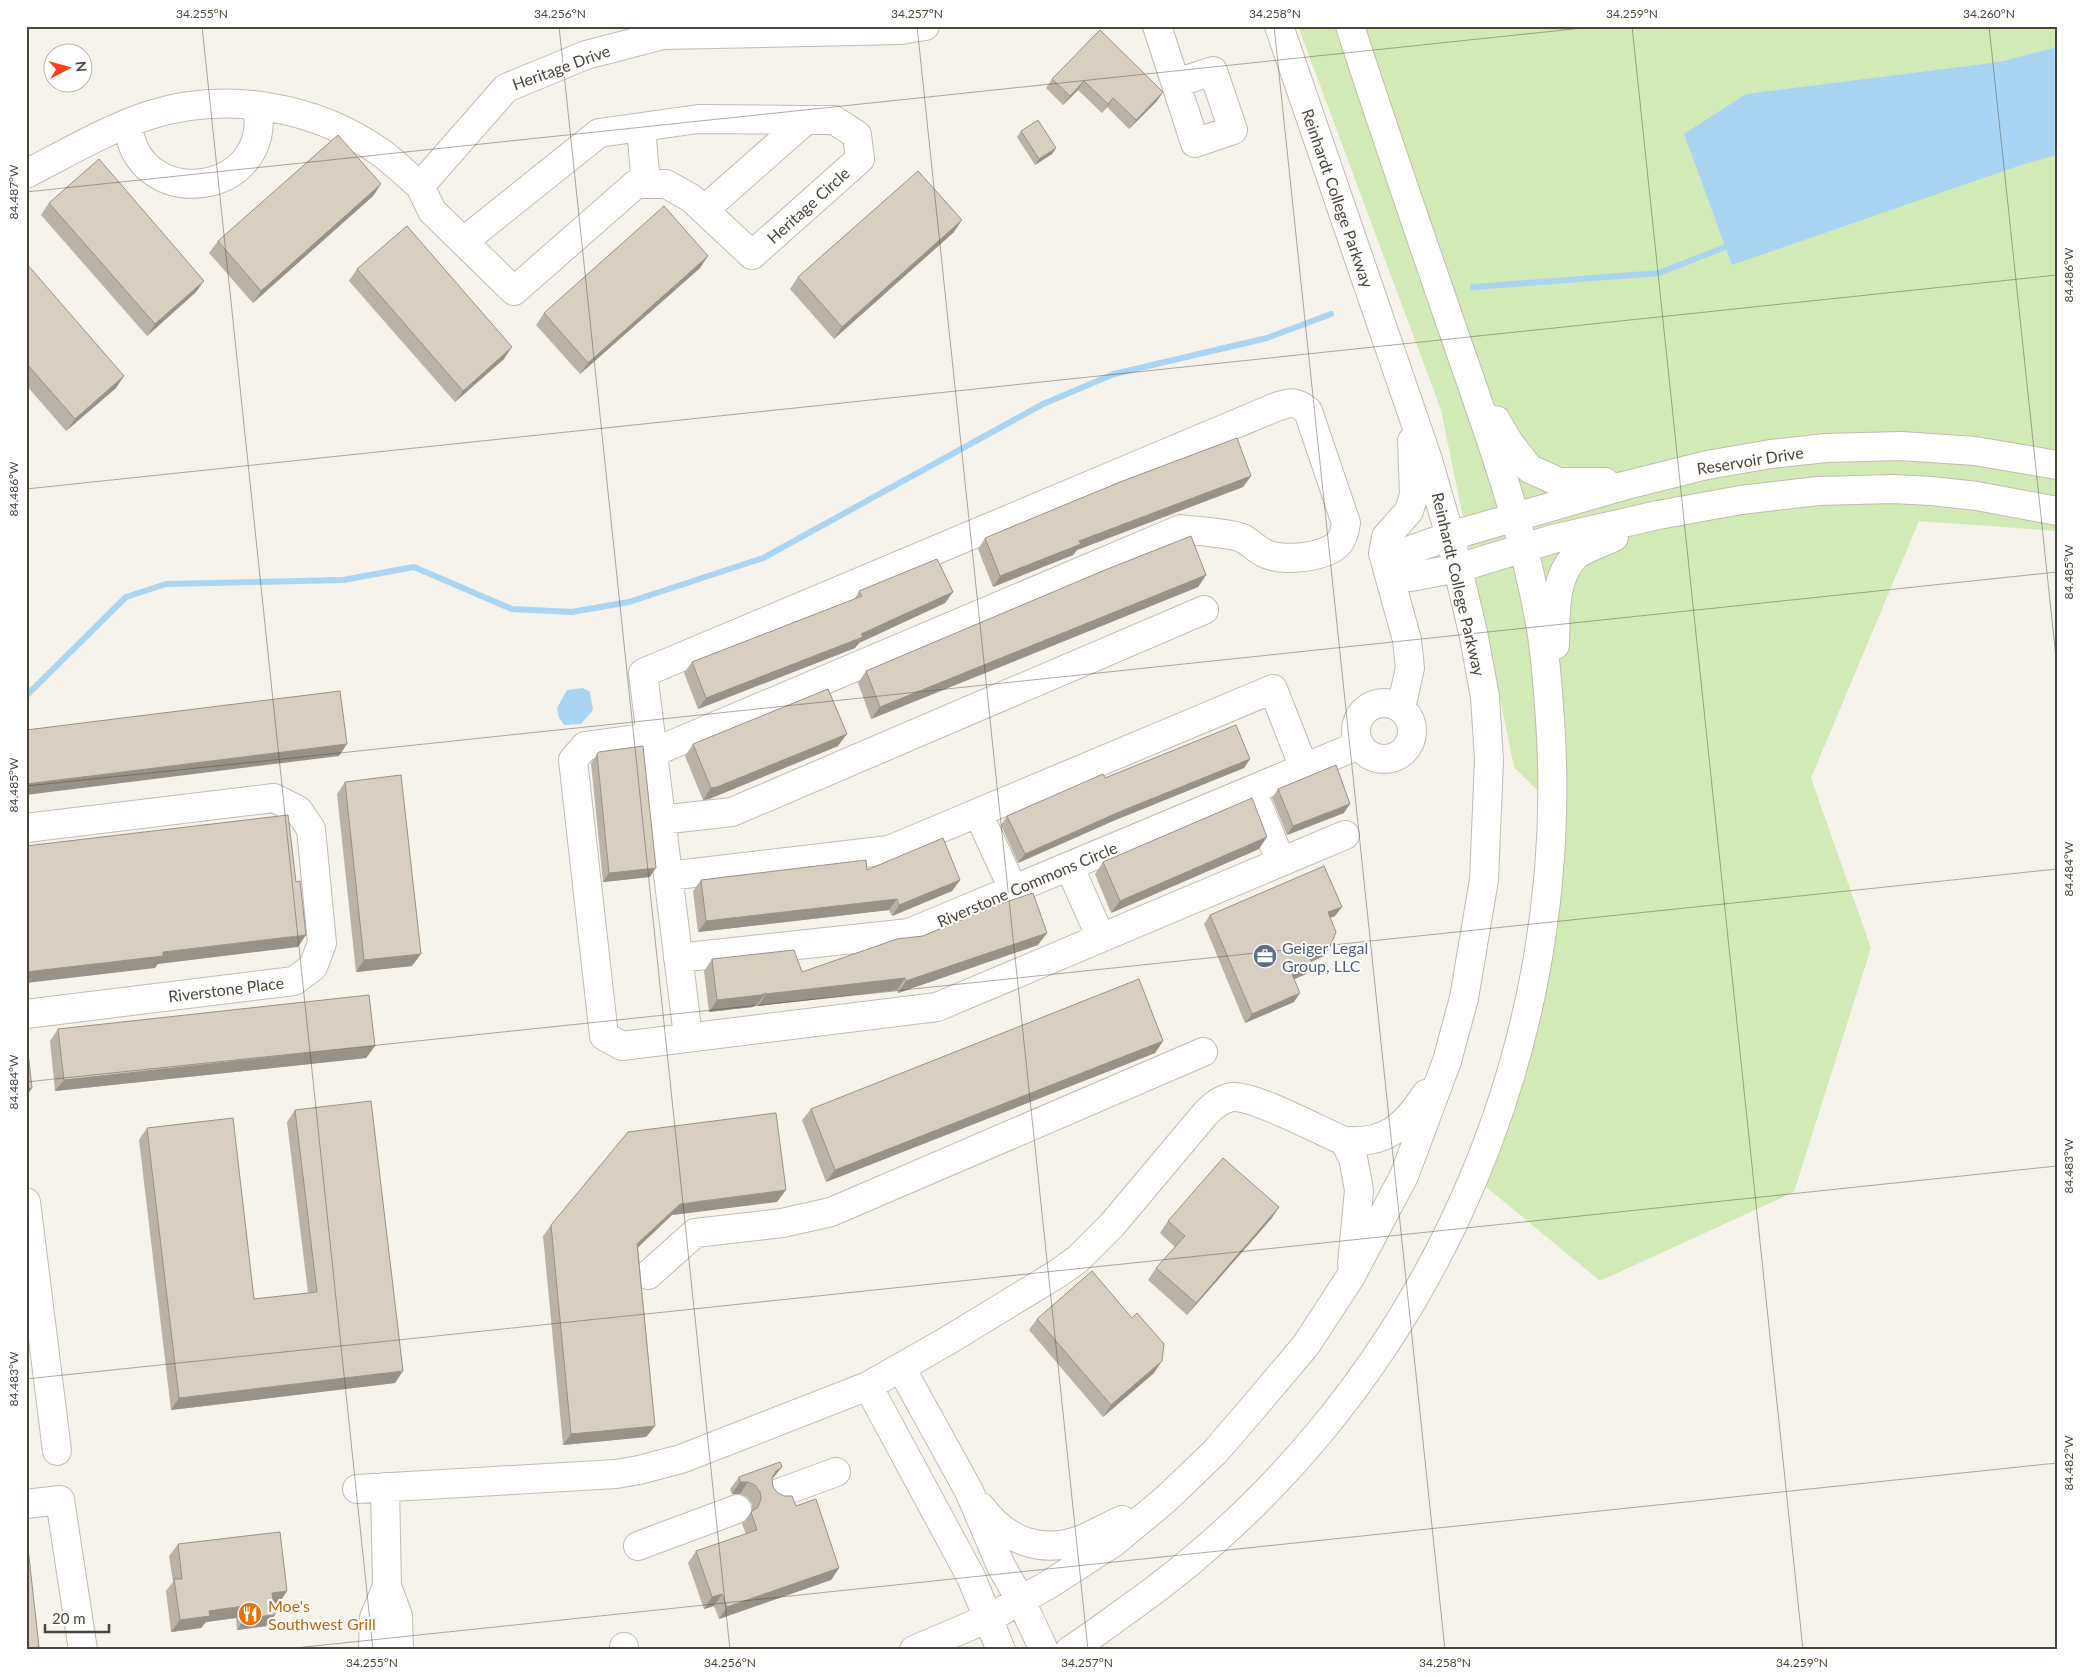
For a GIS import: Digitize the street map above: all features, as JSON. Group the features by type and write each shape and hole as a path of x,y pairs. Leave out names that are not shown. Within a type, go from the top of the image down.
{"street":[{"name":"Heritage Drive","path":"420,186 506,88 586,55 662,35 901,30 925,26"},
{"path":"1157,26 1176,84"},
{"name":"Reinhardt College Parkway","path":"914,1650 989,1618 1048,1585 1113,1543 1166,1499 1216,1452 1306,1345 1351,1276 1404,1176 1447,1061 1464,998 1484,880 1489,760 1485,698 1474,632 1450,536 1410,408 1279,26"},
{"path":"1350,26 1516,517 1541,630 1552,747"},
{"path":"26,174 128,123 152,115 193,106 219,104 286,110 314,118 340,129 380,152 420,186 432,211 514,291 636,184 646,184 641,128"},
{"path":"128,123 129,134 140,157 158,175 182,184 207,184 230,174 248,156 258,133 260,120 257,106"},
{"name":"Heritage Circle","path":"464,241 599,133 698,119 834,120 857,135 860,160 752,255 692,198 666,184 646,184"},
{"path":"704,210 806,120"},
{"path":"1466,367 1510,444 1530,470 1559,482 1641,482"},
{"path":"688,1036 660,820 651,745 643,673 1287,403 1299,403 1308,411 1346,523 1344,534 1338,545 1328,550 1312,556 1295,558 1265,554 1241,538 1181,528 651,745 585,746 573,760 604,1036 622,1046 688,1036 937,1007 1345,835"},
{"path":"1401,708 1410,668 1407,640 1390,571 1383,553 1386,537 1409,511 1414,495 1410,408"},
{"name":"Reservoir Drive","path":"1450,536 1641,482 1707,466 1771,454 1855,447 1938,448 2013,456 2057,465"},
{"path":"1390,571 1410,577 1458,568 1553,539 1658,516 1750,498 1818,491 1854,489 1931,491 1968,495 2057,511"},
{"path":"1070,1650 1185,1568 1248,1510 1287,1470 1361,1380 1405,1313 1441,1250 1461,1210 1505,1097 1526,1022 1534,984 1547,904 1552,826 1552,747 1557,604 1562,575 1576,555 1658,516"},
{"path":"1390,571 1405,552 1450,536"},
{"path":"660,820 732,812 1204,610"},
{"path":"668,876 889,850 1273,689 1304,768"},
{"path":"1389,703 1401,708 1409,718 1413,730 1410,743 1403,753 1392,759 1379,760 1367,755 1359,745 1355,733 1358,720 1365,710 1376,704 1389,703"},
{"name":"Riverstone Commons Circle","path":"678,958 909,933 1359,745"},
{"path":"1252,790 1282,862"},
{"name":"Riverstone Place","path":"26,828 274,798 298,810 311,829 322,943 313,967 294,981 26,1014"},
{"path":"978,813 1013,889"},
{"path":"1070,866 1101,938"},
{"path":"648,1275 695,1233 782,1223 830,1212 1203,1052"},
{"path":"357,1489 616,1474 639,1470 681,1459 868,1386 901,1368 1078,1260 1112,1225 1215,1104 1224,1099 1234,1097 1255,1100 1344,1141 1373,1140 1387,1135 1400,1127 1416,1109 1447,1061"},
{"path":"1344,1141 1353,1158 1359,1190 1351,1276"},
{"path":"26,1202 33,1307 57,1451"},
{"path":"901,1368 969,1492 1001,1566 1044,1650"},
{"path":"868,1386 971,1577 1001,1650"},
{"path":"910,1464 944,1446"},
{"path":"779,1493 836,1472"},
{"path":"386,1487 387,1586 398,1616 399,1650"},
{"path":"969,1492 992,1522 1013,1538 1031,1544 1060,1544 1082,1540 1166,1499"},
{"path":"26,1504 60,1500 83,1650"},
{"path":"638,1546 737,1509"},
{"path":"373,1650 374,1618 387,1586"},
{"path":"1106,1650 1144,1598"}],"green space":[{"path":"1298,26 2057,26 2057,531 1919,521 1811,778 1871,948 1794,1192 1600,1281 1473,1176 1539,975 1555,808 1514,767 1441,410"}],"water":[{"path":"2057,47 2057,155 2021,165 1732,265 1684,134 1746,94 2000,62"},
{"path":"583,688 590,692 593,710 581,724 564,725 559,718 557,708 567,690"}],"building":[{"path":"1100,30 1163,92 1136,120 1113,98 1108,104 1084,81 1070,96 1052,79"},
{"path":"1038,120 1056,148 1039,159 1021,131"},
{"path":"338,135 381,184 261,291 218,241"},
{"path":"99,159 204,281 155,324 49,203"},
{"path":"918,171 962,220 842,327 798,277"},
{"path":"664,206 708,256 588,363 544,313"},
{"path":"407,226 512,347 463,391 357,269"},
{"path":"26,263 124,376 75,419 26,363"},
{"path":"1237,438 1251,476 1079,541 1081,544 1000,576 985,538 1120,482"},
{"path":"1191,536 1206,575 880,707 866,671 1105,570"},
{"path":"937,559 953,592 861,634 863,637 706,698 692,662 862,596 859,591"},
{"path":"828,689 847,734 711,788 693,744"},
{"path":"340,691 347,744 26,784 26,730"},
{"path":"1236,725 1250,759 1119,812 1025,854 1007,816 1103,774 1105,778"},
{"path":"643,746 656,868 609,873 597,754 599,752"},
{"path":"1336,765 1350,804 1293,826 1278,789"},
{"path":"401,775 421,954 364,960 345,782"},
{"path":"1252,798 1267,837 1120,901 1103,862"},
{"path":"288,815 296,882 300,881 306,935 163,952 163,956 26,972 26,846"},
{"path":"943,838 960,880 899,905 897,899 706,921 701,880 866,860 867,870"},
{"path":"1324,866 1342,907 1328,912 1336,932 1330,947 1309,956 1313,965 1292,974 1300,993 1252,1014 1210,915"},
{"path":"1033,893 1047,933 906,981 905,978 717,1000 712,959 794,950 802,972 897,939 923,936 997,905"},
{"path":"1139,979 1163,1041 835,1170 811,1109"},
{"path":"369,995 375,1046 64,1080 58,1029"},
{"path":"26,1036 32,1088 26,1089"},
{"path":"371,1101 403,1371 179,1398 147,1128 233,1118 254,1299 317,1292 295,1110"},
{"path":"776,1113 786,1190 680,1204 637,1244 655,1426 571,1434 551,1225 628,1132"},
{"path":"1223,1158 1279,1207 1196,1303 1156,1268 1185,1236 1168,1221"},
{"path":"1092,1271 1132,1318 1137,1313 1164,1344 1162,1361 1111,1405 1037,1319"},
{"path":"780,1462 782,1467 776,1471 772,1478 773,1487 784,1496 792,1496 796,1506 816,1499 839,1568 727,1607 722,1594 712,1597 696,1551 757,1530 751,1512 758,1507 761,1499 760,1492 755,1485 748,1482 740,1482 739,1477"},
{"path":"280,1532 287,1591 272,1593 275,1615 245,1618 244,1606 209,1611 210,1616 180,1620 174,1579 182,1579 178,1544"},
{"path":"26,1548 28,1548 39,1647 26,1649"}],"waterway":[{"path":"1473,287 1659,273 1733,244"},
{"path":"26,696 126,597 166,584 343,580 414,567 512,609 572,612 629,602 763,558 1043,404 1114,374 1267,338 1331,314"}],"place":[{"name":"Geiger Legal Group, LLC","path":"1265,956"},
{"name":"Moe's Southwest Grill","path":"250,1614"}]}
